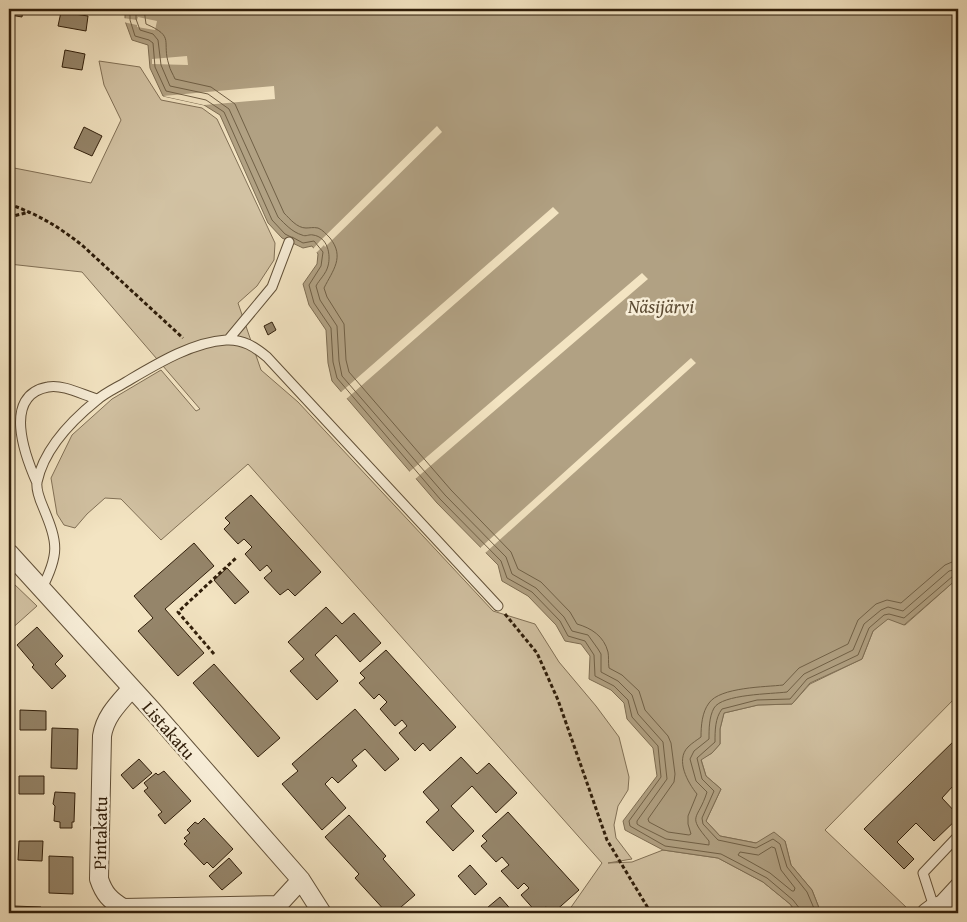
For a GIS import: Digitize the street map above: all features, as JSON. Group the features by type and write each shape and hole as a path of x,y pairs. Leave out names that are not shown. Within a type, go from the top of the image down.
{"street":[{"name":"Listakatu","path":"9,553 132,688 301,880 322,913"},
{"name":"Pintakatu","path":"132,688 116,706 104,725 102,736 99,880 103,891 110,900 122,908 278,905 301,880"},
{"path":"930,910 958,901"}],"lane":[{"path":"228,340 272,287 289,242"},
{"path":"37,483 47,455 63,433 97,399 156,365 207,342 228,340 253,345 267,356 498,606"},
{"path":"41,590 53,565 54,533 40,498 37,483 27,461 20,413 23,404 29,397 38,390 50,386 97,399"},
{"path":"930,910 923,873 958,836"},
{"path":"930,910 958,881"}],"path":[{"path":"9,204 30,212 66,232 194,348"},
{"path":"9,216 30,212"},
{"path":"214,654 178,612 236,558"},
{"path":"498,606 537,653 558,700 607,840 651,913"}],"shaded area":[{"path":"99,61 140,67 161,100 202,108 217,119 275,243 274,260 257,286 238,303 261,370 298,402 493,611 535,624 559,662 619,737 629,777 628,790 618,806 614,825 616,838 632,859 608,863 632,862 663,850 718,858 763,882 790,904 797,913 567,913 602,863 248,464 161,540 121,499 105,498 75,528 64,525 57,514 51,478 72,435 112,399 161,370 196,411 200,409 82,272 9,264 9,167 91,183 121,120 104,85"},
{"path":"958,578 958,695 825,830 907,908 903,913 821,913 812,890 791,865 785,841 756,843 720,836 706,821 721,789 706,776 701,759 712,753 720,744 720,729 724,713 758,705 792,704 810,684 862,659 873,631 888,618 905,625"},
{"path":"13,583 37,606 9,631 9,597"}],"water":[{"name":"Näsijärvi","path":"125,9 958,9 958,578 904,625 888,619 873,631 862,659 810,683 792,704 758,705 724,713 720,729 720,744 712,753 701,760 706,776 721,789 706,821 720,836 756,843 774,832 785,841 791,865 812,890 821,913 797,913 790,904 763,882 718,858 663,850 625,830 623,821 657,776 653,748 627,719 624,703 611,690 589,679 590,656 581,644 565,641 556,625 528,596 502,581 498,565 437,503 332,381 328,363 326,330 309,305 303,284 317,264 318,254 312,246 303,248 282,238 268,223 220,115 204,105 163,96 150,68 148,45 132,40 125,21"}],"pier":[{"path":"138,17 157,21 155,30 123,22 123,18 137,20"},
{"path":"187,56 188,65 152,64 152,59"},
{"path":"274,86 275,99 204,105 163,96"},
{"path":"437,126 442,132 325,247 324,245 315,254 312,250 320,241"},
{"path":"553,207 559,213 345,400 340,393"},
{"path":"642,273 648,279 414,480 408,473"},
{"path":"691,358 696,363 484,554 479,549"}],"building":[{"path":"9,9 23,9 22,17 10,15"},
{"path":"61,12 88,16 86,31 58,26"},
{"path":"65,50 85,54 82,70 62,67"},
{"path":"84,127 102,136 92,156 74,148"},
{"path":"272,322 276,330 268,335 264,326"},
{"path":"251,495 321,572 295,596 288,589 280,595 264,578 272,571 267,565 260,571 245,554 252,547 244,539 238,544 224,529 230,523 225,518"},
{"path":"194,543 214,566 165,609 204,653 178,676 138,631 153,618 134,596"},
{"path":"227,568 249,592 235,604 214,580"},
{"path":"326,607 342,624 354,613 381,643 360,662 336,635 315,655 338,681 317,700 290,671 304,659 288,642"},
{"path":"37,627 63,656 55,664 66,676 52,689 32,667 34,665 17,645"},
{"path":"386,650 456,727 430,751 423,743 415,751 399,733 407,726 402,720 395,726 380,709 387,702 379,694 374,699 359,683 365,678 360,673"},
{"path":"214,664 280,738 258,757 193,683"},
{"path":"355,709 399,759 385,771 365,749 352,760 357,766 338,783 332,777 325,784 346,808 322,830 282,784 298,771 292,764"},
{"path":"20,710 46,711 46,730 20,730"},
{"path":"52,728 78,729 77,769 51,768"},
{"path":"958,737 958,792 953,786 942,798 958,815 958,818 934,841 916,823 897,842 914,859 904,869 864,829"},
{"path":"461,757 477,774 489,763 517,793 496,813 472,786 451,806 474,831 453,851 426,822 439,810 423,792"},
{"path":"139,759 152,773 133,789 121,775"},
{"path":"164,771 191,801 165,824 158,815 162,812 144,791 148,788 144,783 156,773 158,775"},
{"path":"19,776 44,776 44,794 19,794"},
{"path":"55,792 75,793 72,828 60,828 60,822 54,821 55,806 53,804"},
{"path":"508,812 579,890 553,913 546,907 537,913 521,895 529,888 524,883 518,889 501,871 509,865 502,857 496,862 481,846 487,841 482,836"},
{"path":"349,815 386,856 383,859 415,895 394,913 387,913 355,878 359,874 325,837"},
{"path":"204,818 233,849 213,868 207,862 204,865 184,844 187,841 184,838 190,833 187,830 195,822 198,824"},
{"path":"19,841 43,841 42,861 18,860"},
{"path":"49,856 73,857 73,894 49,893"},
{"path":"229,858 242,873 222,890 209,876"},
{"path":"470,865 487,884 475,895 458,876"},
{"path":"500,897 514,913 481,913"},
{"path":"13,906 41,907 40,913 13,913"}]}
